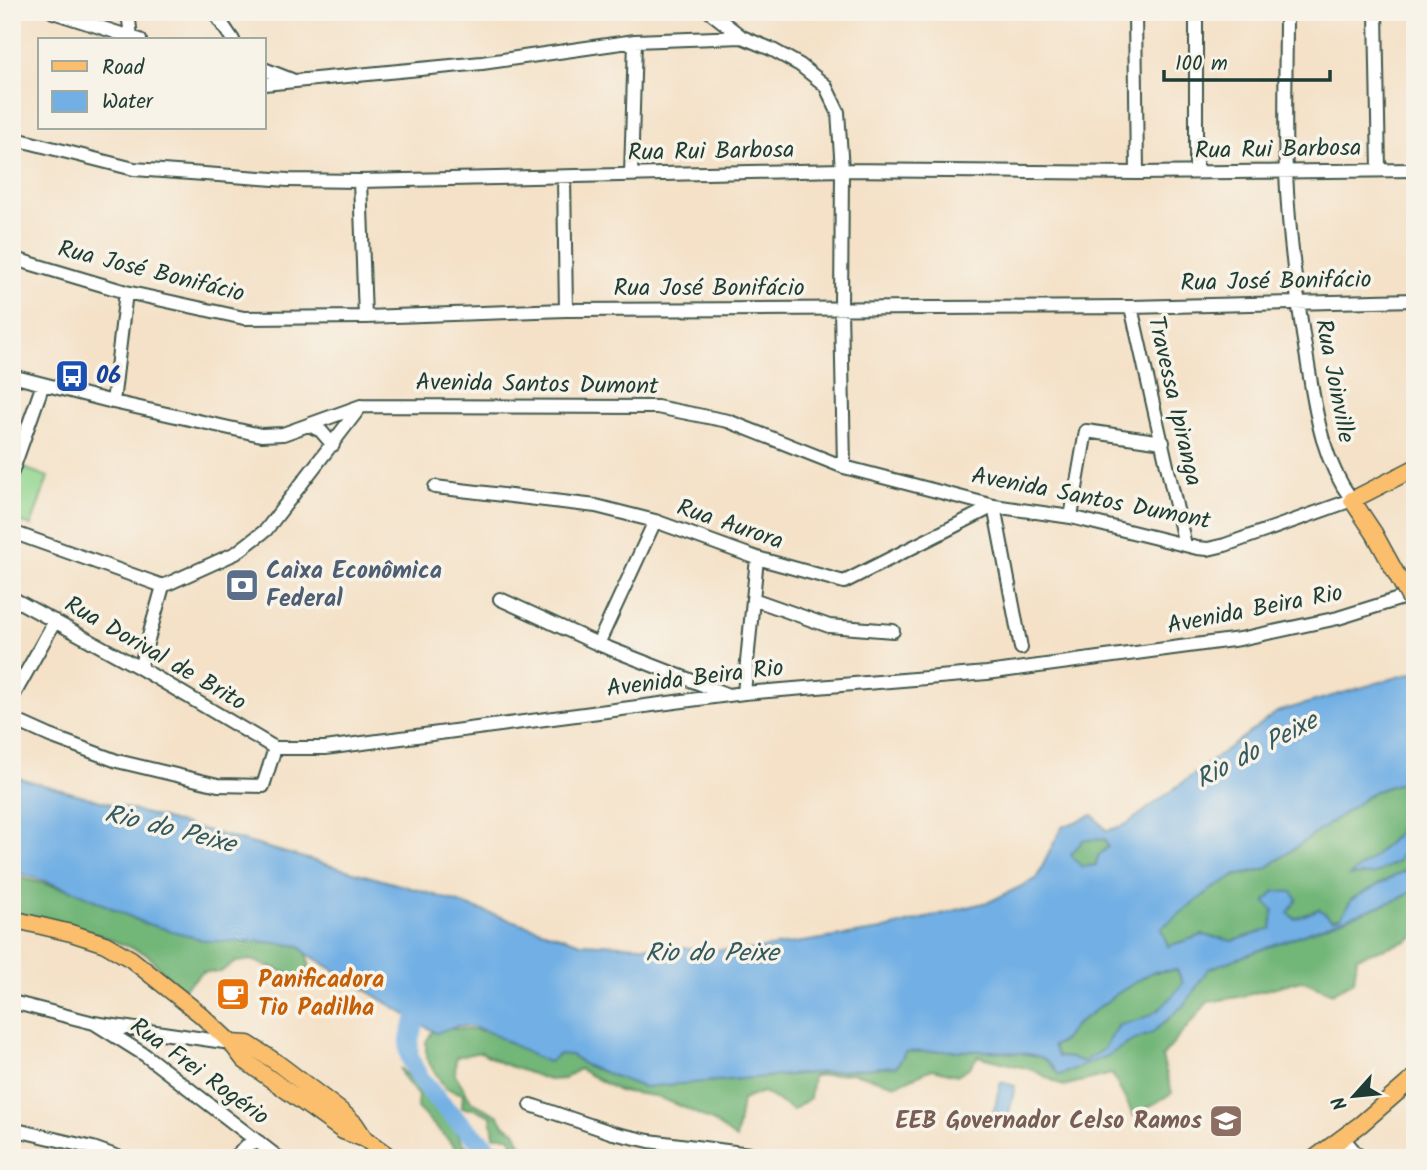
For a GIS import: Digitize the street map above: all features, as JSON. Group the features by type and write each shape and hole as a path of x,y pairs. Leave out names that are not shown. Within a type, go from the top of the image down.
{"main road":[{"name":"Avenida Santos Dumont","path":"1352,500 1415,468"},
{"path":"1352,500 1374,533 1415,608"},
{"path":"12,919 106,944 161,982 231,1043 244,1060 274,1080 311,1099"},
{"path":"231,1043 248,1044 276,1062 343,1131 365,1139 391,1158"},
{"path":"274,1080 276,1062"},
{"path":"1315,1158 1415,1077"}],"street":[{"path":"53,12 135,38"},
{"path":"128,12 135,38"},
{"path":"214,12 232,38"},
{"path":"710,12 742,37 800,65 825,85 838,111 842,170 844,467"},
{"path":"1135,12 1137,173"},
{"path":"1196,12 1196,172"},
{"name":"Rua Joinville","path":"1286,12 1286,172 1297,301 1313,396 1327,457 1338,481 1352,500"},
{"path":"1376,12 1379,170"},
{"path":"266,84 482,62 635,41 742,37"},
{"path":"631,174 635,41"},
{"path":"266,70 295,81"},
{"name":"Rua Rui Barbosa","path":"12,138 134,169 275,179 360,181 842,170 1137,173 1415,170"},
{"path":"564,177 566,310"},
{"path":"360,181 365,317"},
{"name":"Rua José Bonifácio","path":"12,258 126,292 244,318 566,310 1131,307 1415,300"},
{"path":"113,402 126,292"},
{"name":"Travessa Ipiranga","path":"1131,307 1185,545"},
{"name":"Avenida Santos Dumont","path":"12,376 261,435 283,435 361,406 657,407 728,421 844,467 993,506 1071,517 1208,549 1352,500"},
{"path":"12,472 43,384"},
{"path":"12,532 163,586 236,553 266,530 361,406"},
{"path":"309,425 321,431 333,445"},
{"path":"1071,517 1086,431 1163,442"},
{"name":"Rua Aurora","path":"435,487 596,506 654,522 757,558 844,582 993,506"},
{"path":"993,506 1021,648"},
{"path":"598,645 654,522"},
{"path":"744,693 757,558"},
{"path":"140,668 163,586"},
{"name":"Avenida Beira Rio","path":"275,748 325,748 744,693 987,673 1240,639 1338,618 1415,594"},
{"name":"Rua Dorival de Brito","path":"12,598 140,668 275,748"},
{"path":"753,599 829,626 893,631"},
{"path":"500,600 598,645 729,695"},
{"path":"12,698 55,621"},
{"path":"12,719 117,761 218,785 263,786 275,748"},
{"name":"Rua Frei Rogério","path":"12,1002 94,1023 231,1043"},
{"name":"Rua Frei Rogério","path":"94,1023 145,1055 279,1158"},
{"path":"531,1105 613,1133 649,1141 781,1158"},
{"path":"12,1129 93,1148 121,1158"},
{"path":"1343,1138 1360,1158"},
{"path":"235,1158 242,1149 259,1142"}],"green space":[{"path":"19,466 48,477 31,526 12,519 12,485"},
{"path":"1415,778 1415,809 1402,816 1399,832 1350,876 1398,861 1415,831 1415,865 1352,899 1341,917 1332,919 1319,909 1295,919 1288,913 1273,910 1272,929 1233,941 1203,935 1168,946 1161,928 1212,889 1236,876 1265,869 1375,791"},
{"path":"1106,839 1108,847 1098,856 1096,865 1082,867 1070,855 1083,840"},
{"path":"12,876 75,891 144,923 300,946 306,953 315,986 251,960 236,962 220,972 203,972 183,989 147,954 99,935 12,912"},
{"path":"1415,890 1415,936 1357,957 1354,981 1332,993 1301,980 1244,996 1208,1002 1162,1057 1172,1093 1134,1116 1112,1074 1063,1086 1033,1070 978,1056 970,1067 957,1075 932,1069 896,1085 853,1073 813,1076 810,1098 793,1110 763,1092 742,1100 736,1139 714,1122 683,1107 655,1096 619,1091 579,1069 564,1079 549,1080 501,1063 481,1052 456,1057 455,1074 472,1102 499,1116 504,1125 515,1131 526,1154 533,1158 517,1158 510,1136 494,1136 491,1116 475,1109 462,1108 463,1094 445,1088 426,1058 426,1042 435,1027 486,1031 571,1055 585,1065 643,1087 897,1066 905,1052 936,1051 998,1051 1033,1055 1046,1060 1060,1075 1107,1056 1152,1033 1186,1003 1208,969 1401,898"},
{"path":"1177,970 1183,983 1169,1000 1149,1016 1120,1025 1103,1051 1083,1062 1059,1057 1052,1047 1064,1040 1073,1027 1115,995 1152,972"},
{"path":"400,1068 451,1123 463,1143 480,1158 466,1158 417,1108 418,1096 402,1075"}],"water":[{"name":"Rio do Peixe","path":"1415,672 1415,778 1375,791 1265,869 1236,875 1212,889 1161,928 1168,946 1203,935 1233,941 1271,929 1273,910 1265,902 1275,891 1292,892 1297,899 1288,913 1295,919 1319,909 1332,919 1341,917 1352,899 1415,865 1415,889 1401,898 1208,969 1186,1003 1152,1033 1107,1056 1059,1075 1046,1060 1033,1055 998,1051 935,1051 905,1052 897,1066 643,1087 585,1065 571,1055 559,1054 549,1062 481,1030 457,1026 436,1033 306,953 300,946 268,942 207,941 144,923 75,891 12,871 12,776 425,892 581,943 743,951 881,930 991,901 1036,879 1062,827 1093,815 1107,831 1127,824 1277,712","holes":["1105,839 1108,847 1098,856 1096,865 1082,867 1071,855 1083,840","1177,970 1183,983 1169,1000 1149,1016 1119,1025 1103,1050 1083,1062 1058,1057 1053,1046 1064,1040 1073,1027 1115,995 1152,972"]},
{"path":"1415,809 1415,831 1398,861 1375,874 1349,876 1374,857 1399,832 1402,816"},
{"path":"1001,1082 1015,1086 1008,1118 993,1114"}],"waterway":[{"path":"427,996 410,1038 409,1053 413,1065 433,1095 447,1110 501,1158"}],"place":[{"name":"06","path":"72,376"},
{"name":"Caixa Econômica Federal","path":"242,585"},
{"name":"Panificadora Tio Padilha","path":"233,994"},
{"name":"EEB Governador Celso Ramos","path":"1226,1121"}]}
